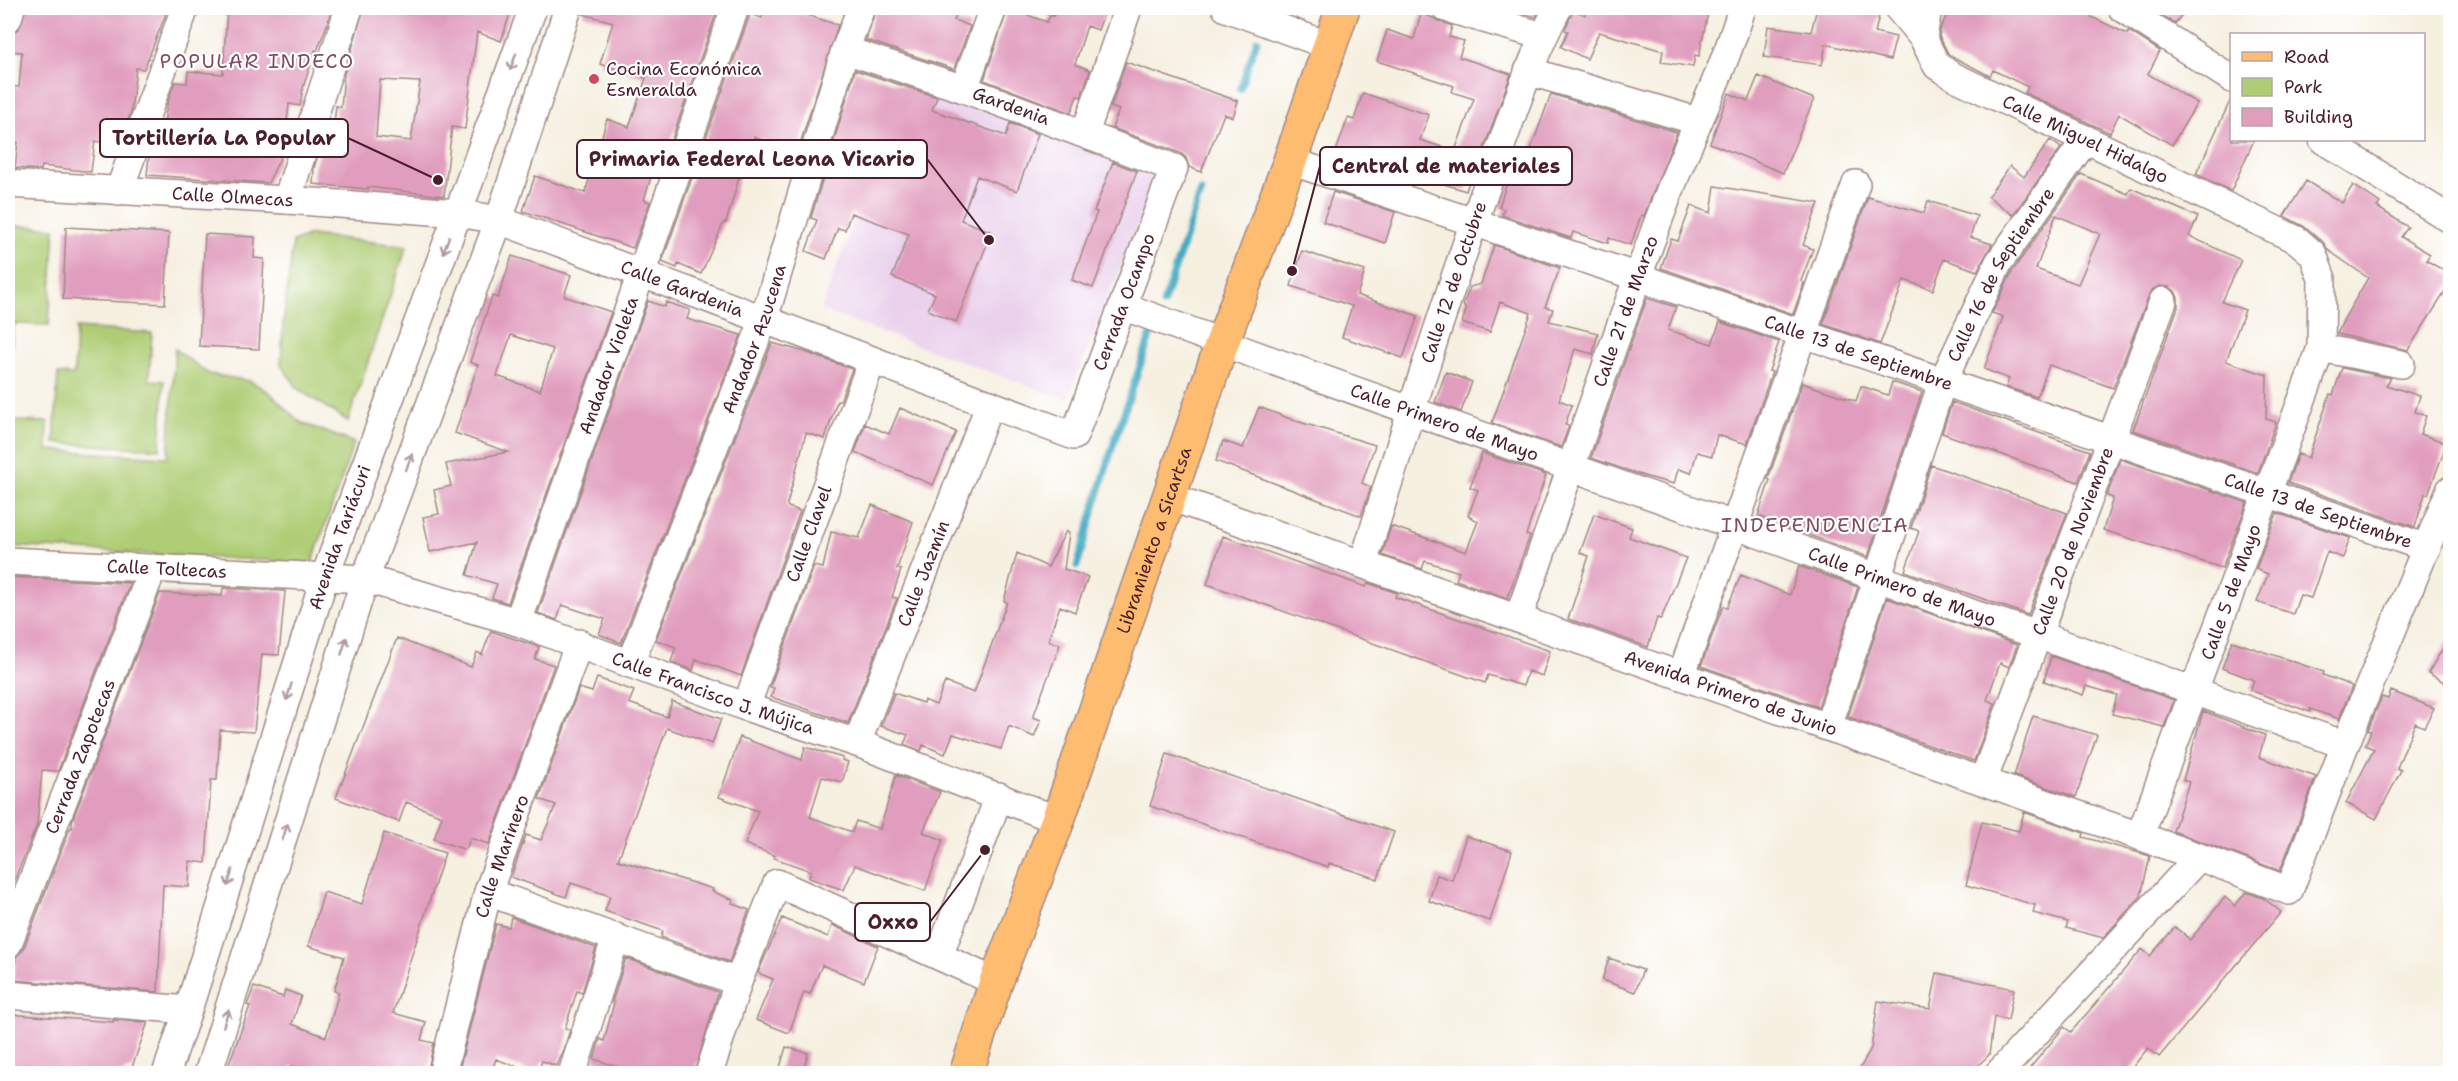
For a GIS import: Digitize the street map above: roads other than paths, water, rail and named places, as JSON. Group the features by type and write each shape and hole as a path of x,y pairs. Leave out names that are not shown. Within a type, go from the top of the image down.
{"main road":[{"name":"Libramiento a Sicartsa","path":"966,1074 996,982 1058,820 1222,343 1290,161 1343,8"}],"street":[{"path":"8,18 11,8"},
{"path":"119,191 185,8"},
{"path":"287,200 349,8"},
{"name":"Avenida Tariácuri","path":"166,1074 325,576 533,8"},
{"name":"Avenida Tariácuri","path":"208,1074 365,579 499,220 568,8"},
{"name":"Andador Violeta","path":"518,622 735,8"},
{"name":"Andador Azucena","path":"630,664 764,319 845,50 861,8"},
{"path":"964,89 993,8"},
{"path":"1085,133 1128,8"},
{"path":"1226,8 1330,46"},
{"path":"1446,8 1543,36"},
{"name":"Calle 12 de Octubre","path":"1363,564 1473,223 1528,71 1558,8"},
{"name":"Calle 21 de Marzo","path":"1518,619 1638,278 1697,121 1730,49 1742,8"},
{"name":"Calle Miguel Hidalgo","path":"1898,8 1923,38 1937,66 1955,77 2297,240"},
{"path":"1923,38 1928,8"},
{"path":"2122,8 2230,78"},
{"name":"Gardenia","path":"845,50 964,89 1174,168"},
{"path":"1528,71 1697,121"},
{"name":"Calle 16 de Septiembre","path":"1828,727 1942,383 1999,262 2086,139"},
{"path":"2325,141 2451,219"},
{"name":"Calle 13 de Septiembre","path":"1290,161 2427,548"},
{"name":"Cerrada Ocampo","path":"1074,436 1174,168"},
{"name":"Calle Olmecas","path":"8,184 287,200 458,213"},
{"path":"1681,676 1856,184"},
{"name":"Calle Gardenia","path":"458,213 499,220 1074,436"},
{"name":"Calle 5 de Mayo","path":"2140,836 2321,348 2322,279 2313,254 2297,240"},
{"name":"Calle 20 de Noviembre","path":"1983,781 2163,301"},
{"name":"Calle Primero de Mayo","path":"1123,306 1411,411 1573,466 1974,614 2345,745"},
{"path":"2321,348 2401,364"},
{"name":"Calle Clavel","path":"746,707 872,360"},
{"name":"Calle Jazmín","path":"857,743 990,405"},
{"path":"2345,745 2451,490"},
{"name":"Avenida Primero de Junio","path":"1170,497 2140,836 2289,891 2345,745"},
{"name":"Calle Toltecas","path":"8,561 365,579"},
{"name":"Cerrada Zapotecas","path":"8,944 153,568"},
{"name":"Calle Francisco J. Mújica","path":"365,579 518,622 579,643 746,707 857,743 1058,820"},
{"name":"Calle Marinero","path":"442,1074 488,892 579,643"},
{"path":"939,956 999,796"},
{"path":"1998,1074 2199,857"},
{"path":"708,1074 738,982 777,883 996,982"},
{"path":"488,892 738,982"},
{"path":"572,1074 616,937"},
{"path":"8,995 188,1010"}],"waterway":[{"path":"1240,89 1257,40"},
{"path":"1163,304 1201,191"},
{"path":"1077,566 1114,442 1151,334"}],"place":[{"name":"Cocina Económica Esmeralda","path":"594,79"},
{"name":"Tortillería La Popular","path":"438,180"},
{"name":"Primaria Federal Leona Vicario","path":"989,240"},
{"name":"Central de materiales","path":"1292,271"},
{"name":"Oxxo","path":"985,850"}],"district":[{"name":"POPULAR INDECO","path":"257,61"},
{"name":"INDEPENDENCIA","path":"1815,525"}]}
